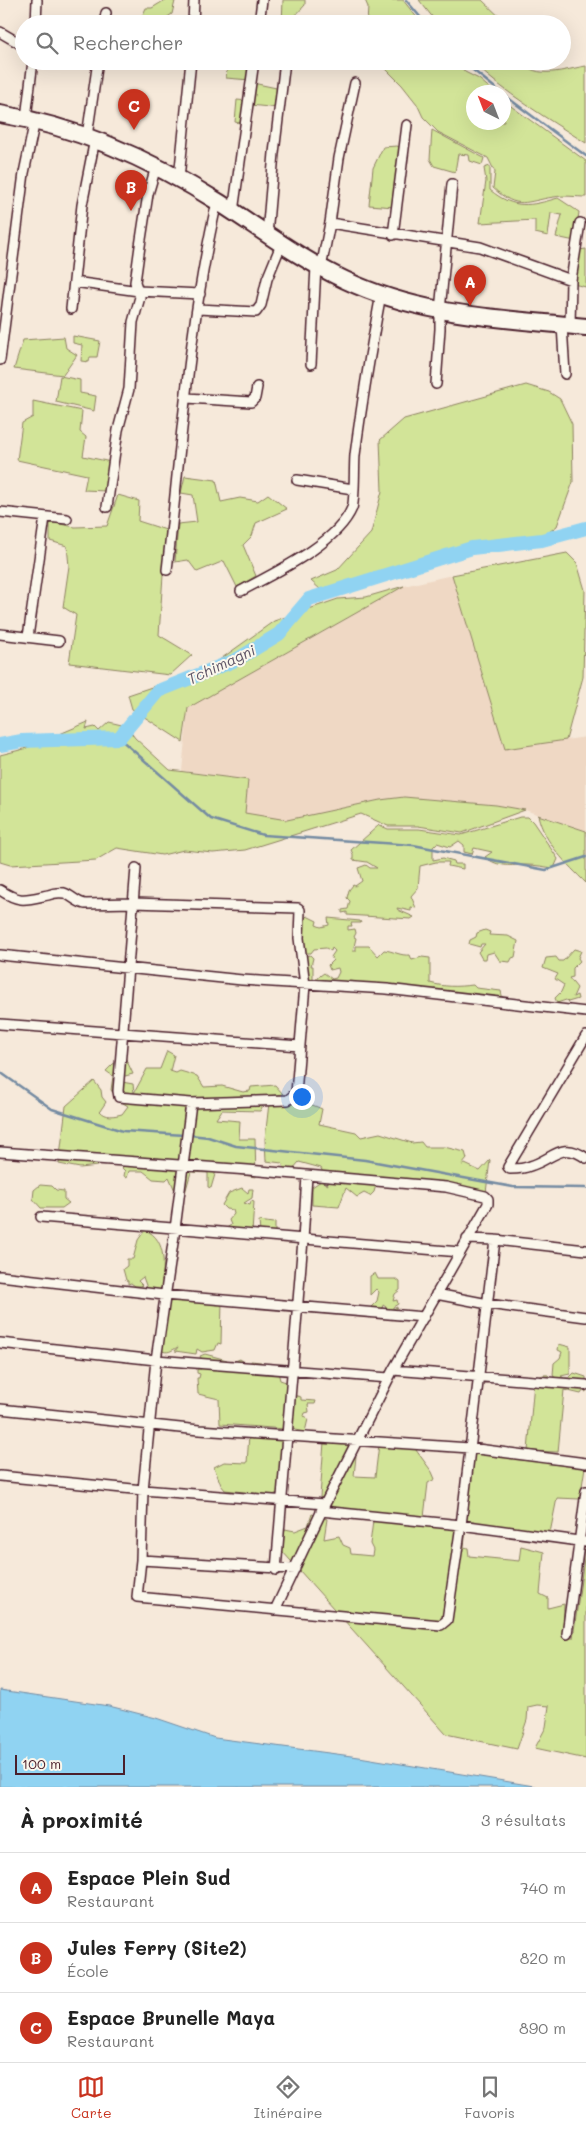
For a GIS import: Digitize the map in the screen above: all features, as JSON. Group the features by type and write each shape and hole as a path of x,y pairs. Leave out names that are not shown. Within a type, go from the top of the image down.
{"highway":[{"path":"0,114 30,119 91,137 156,167 179,178 218,202 281,245 318,267 381,294 440,311 466,316 573,326"}],"street":[{"path":"36,15 37,0"},
{"path":"193,15 194,0"},
{"path":"260,15 262,0"},
{"path":"0,32 15,41"},
{"path":"0,360 24,173 30,119 33,70"},
{"path":"71,309 97,70"},
{"path":"179,178 190,70"},
{"path":"233,212 253,70"},
{"path":"267,235 284,70"},
{"path":"311,364 318,267 330,223 339,158 355,83"},
{"path":"393,234 407,125"},
{"path":"107,507 118,430 128,389 133,322 139,302 139,291 135,282 140,246 148,194 156,167"},
{"path":"436,384 440,311 448,243 452,184"},
{"path":"167,570 200,294 208,242 218,202"},
{"path":"330,223 480,247 571,280"},
{"path":"565,374 573,326 571,280 580,223"},
{"path":"198,309 256,312 261,305 267,279 281,245"},
{"path":"0,272 11,273"},
{"path":"74,282 139,291 200,294"},
{"path":"241,591 300,559 332,533 352,509 359,427 381,294"},
{"path":"187,398 251,402 255,398 257,387"},
{"path":"297,480 353,489"},
{"path":"0,512 67,519"},
{"path":"28,637 45,516"},
{"path":"0,634 59,641"},
{"path":"0,890 9,897 23,901 56,893 64,893 79,903 84,904 133,903 298,908 300,910 299,938 305,985 296,1093 288,1100 191,1103 119,1097 122,1034 129,969 133,903 136,868"},
{"path":"0,955 305,985 387,989 586,1012"},
{"path":"0,1024 300,1046"},
{"path":"586,1036 508,1167 510,1169 530,1167 560,1151 579,1152 586,1158"},
{"path":"191,1103 156,1360 143,1490 141,1560 137,1597 441,1625 447,1620 461,1524 494,1240"},
{"path":"0,1152 182,1165 446,1188 485,1196 488,1200 488,1204 391,1374 323,1507 275,1610"},
{"path":"276,1570 304,1240 307,1176"},
{"path":"41,1217 460,1252"},
{"path":"467,1239 586,1250"},
{"path":"0,1276 164,1295 424,1317"},
{"path":"436,1294 488,1304 586,1317"},
{"path":"0,1343 156,1360 391,1374 479,1376 586,1385"},
{"path":"0,1410 150,1425 470,1448 586,1463"},
{"path":"0,1476 283,1501 583,1542"},
{"path":"567,1634 583,1542 586,1491"},
{"path":"141,1560 276,1570 295,1569"}],"shaded area":[{"path":"452,575 505,749 586,737 586,831 525,810 496,805 404,797 380,800 287,820 245,813 248,780 182,771 188,708 404,586"}],"green space":[{"path":"165,0 175,1 170,15 143,15 146,8 152,8"},
{"path":"283,0 305,0 305,5 296,15 282,15"},
{"path":"365,0 403,0 415,15 368,15 368,7"},
{"path":"419,0 482,0 498,15 431,15"},
{"path":"586,66 586,143 541,115 511,93 511,85 500,85 481,70 551,72"},
{"path":"227,70 252,70 250,80 226,78"},
{"path":"387,70 463,70 486,85 466,85 466,130 511,130 511,106 586,161 586,197 558,196 522,203 509,200 493,188 495,172 488,158 438,132 423,117 417,104"},
{"path":"253,83 281,89 278,108 250,105"},
{"path":"237,100 248,101 244,124 235,122"},
{"path":"432,130 484,158 482,165 470,161 469,155 458,154 455,172 434,166 430,159"},
{"path":"397,146 402,148 394,207 369,205 373,168 383,147"},
{"path":"490,166 490,190 507,201 523,205 558,198 579,212 575,241 556,237 562,215 551,213 548,236 535,233 535,220 480,223 486,181 484,168"},
{"path":"586,249 586,287 573,284 579,250"},
{"path":"73,336 100,341 97,357 90,357 89,362 81,361 82,345 73,343"},
{"path":"64,337 66,348 77,355 63,375 14,369 23,340"},
{"path":"60,376 80,380 80,393 96,396 94,411 56,402"},
{"path":"526,385 549,392 560,399 572,424 573,482 557,526 545,535 454,555 321,590 311,581 337,570 371,533 382,491 380,440 404,419"},
{"path":"33,401 82,411 80,432 86,437 83,456 111,462 106,491 84,490 87,475 17,460 22,423 33,417"},
{"path":"185,476 216,480 221,502 240,498 258,501 268,494 287,509 256,523 252,536 243,545 256,576 237,587 224,561 197,572 188,560 175,562 178,524 197,522 193,495 181,493"},
{"path":"118,495 139,501 138,521 166,530 159,635 192,655 170,675 69,663 76,615 63,607 69,566 67,546 50,541 50,522 75,527 107,526"},
{"path":"567,553 577,563 585,590 583,677 566,740 505,749 452,575"},
{"path":"404,586 188,708 183,742 132,709 128,695 208,668 274,621 338,599 366,597"},
{"path":"88,722 86,729 95,727 99,731 109,722 126,726 135,738 170,770 248,780 245,813 287,820 380,800 404,797 496,805 525,810 462,833 418,826 388,826 361,814 245,850 213,853 184,850 162,855 117,848 96,860 10,865 0,862 0,755 24,749"},
{"path":"538,815 586,831 586,883 564,861 551,844 545,835"},
{"path":"520,817 528,817 533,822 558,859 554,868 495,863 485,857 492,852 474,848 472,854 464,852 464,845 459,841 450,847 437,843 433,847 433,860 443,858 454,861 455,864 463,864 463,869 448,866 449,862 436,862 420,866 418,888 411,896 416,908 411,907 411,911 397,908 414,917 411,919 347,915 347,912 342,913 342,910 348,909 350,901 347,898 349,890 353,885 355,886 362,881 358,868 366,865 370,868 377,868 367,862 353,860 351,850 379,825 388,829 419,829 461,835"},
{"path":"307,916 317,921 316,925 321,927 329,925 328,918 360,921 361,923 351,923 352,926 348,926 348,930 355,929 356,933 353,951 356,951 356,946 369,946 378,956 384,950 410,955 412,960 422,957 430,958 430,983 451,986 473,985 476,988 501,991 503,1000 316,982 317,978 324,973 332,979 336,978 339,972 338,968 330,970 328,965 333,960 331,957 335,951 332,948 331,951 326,948 314,949 311,953 307,953 306,956 310,955 313,958 311,966 313,966 313,982 307,983 302,956 304,919"},
{"path":"485,930 490,932 489,935 508,936 518,941 515,957 510,962 500,961 494,952 487,954 486,959 482,959 478,952 485,944 481,944 480,947 469,944 470,940 476,937 477,933"},
{"path":"574,949 581,951 578,958 580,961 573,968 573,977 569,978 577,988 573,997 577,995 578,999 557,1003 555,998 561,992 564,985 555,979 558,974 543,968 546,958 556,957 559,961 563,961"},
{"path":"167,1051 174,1055 170,1071 176,1073 180,1071 197,1076 204,1087 222,1086 243,1092 250,1091 251,1087 275,1085 283,1094 268,1096 260,1111 222,1110 216,1119 240,1121 239,1139 255,1139 256,1177 216,1171 211,1188 208,1187 208,1173 191,1172 185,1193 176,1193 169,1177 166,1180 153,1179 143,1171 129,1171 127,1178 124,1176 125,1171 120,1166 121,1157 100,1154 98,1166 80,1168 59,1164 66,1106 94,1081 101,1090 102,1097 106,1102 100,1111 107,1116 122,1114 128,1106 118,1100 111,1090 113,1076 106,1071 113,1064 126,1059 133,1074 121,1077 122,1082 133,1084 134,1093 147,1069 160,1069"},
{"path":"298,1099 322,1109 319,1124 356,1132 361,1137 380,1133 412,1143 421,1142 425,1147 444,1147 465,1152 467,1159 462,1165 465,1164 480,1171 490,1160 486,1193 378,1178 374,1192 370,1196 364,1193 357,1197 346,1188 339,1207 312,1205 312,1187 321,1181 328,1185 321,1168 299,1162 293,1169 284,1168 282,1163 266,1161 265,1139 269,1103 287,1105"},
{"path":"40,1185 52,1186 56,1190 64,1191 64,1199 69,1203 62,1208 41,1208 33,1199 34,1190"},
{"path":"242,1188 248,1193 249,1189 253,1189 252,1198 244,1203 250,1205 251,1201 254,1202 252,1233 250,1238 228,1237 223,1230 231,1225 229,1220 234,1214 233,1210 226,1209 222,1205 229,1193"},
{"path":"259,1221 273,1223 275,1221 275,1231 278,1233 260,1233"},
{"path":"145,1230 158,1240 163,1256 161,1290 152,1288 152,1292 148,1291 143,1277 138,1281 141,1286 128,1284 123,1269 127,1266 127,1259 133,1259 138,1240"},
{"path":"375,1273 378,1279 396,1279 400,1282 400,1290 395,1294 393,1301 397,1300 398,1304 393,1309 397,1307 397,1316 385,1309 386,1307 383,1305 382,1309 373,1311 371,1307 377,1301 379,1292 376,1289 370,1295 370,1276"},
{"path":"166,1297 222,1301 221,1344 218,1343 215,1350 202,1352 197,1349 196,1354 175,1351 178,1347 167,1352 159,1350"},
{"path":"559,1344 570,1347 570,1374 561,1376 569,1378 574,1373 586,1377 586,1392 583,1391 581,1394 564,1390 558,1452 528,1451 534,1382 540,1376 548,1375 554,1384 556,1380 553,1375 554,1363 560,1358 562,1352 558,1350"},
{"path":"205,1354 227,1360 226,1363 237,1363 235,1361 240,1359 247,1364 250,1362 251,1365 251,1361 261,1362 265,1366 265,1364 286,1365 278,1372 280,1380 289,1383 285,1429 220,1424 219,1399 198,1394 197,1378 199,1378 200,1374 197,1373 197,1369 201,1369 202,1360 200,1356"},
{"path":"293,1395 301,1397 301,1400 316,1401 315,1404 308,1404 309,1412 305,1413 304,1416 308,1419 305,1432 295,1430 291,1426"},
{"path":"249,1435 285,1438 280,1492 273,1495 225,1490 221,1485 214,1467 224,1462 247,1463"},
{"path":"357,1440 350,1451 356,1456 354,1476 375,1477 379,1444 413,1446 435,1479 428,1483 424,1517 336,1510 320,1497 324,1442"},
{"path":"472,1453 585,1467 580,1499 557,1498 550,1533 464,1521"},
{"path":"312,1514 327,1519 324,1539 339,1536 343,1545 350,1548 351,1554 372,1556 373,1550 370,1544 373,1521 466,1529 464,1547 468,1548 469,1556 519,1561 521,1546 544,1552 540,1594 548,1598 548,1608 564,1604 563,1638 573,1638 586,1544 586,1759 535,1748 546,1727 549,1706 537,1705 528,1707 527,1720 517,1749 446,1734 282,1551 285,1529 295,1531 308,1526"}],"water":[{"path":"0,1690 109,1706 156,1718 215,1738 359,1757 540,1787 0,1787"}],"waterway":[{"path":"406,0 418,15"},
{"path":"473,70 491,85"},
{"path":"511,100 586,156"},
{"name":"Tchimagni","path":"0,745 22,741 119,738 158,691 236,660 279,634 309,599 472,548 542,540 586,528"},
{"path":"119,738 211,819 263,835 413,845 546,870 586,857"},
{"path":"0,1072 52,1109 123,1131 184,1135"},
{"path":"190,1135 208,1137 236,1146 365,1160 513,1187 586,1188"}],"place":[{"name":"Espace Brunelle Maya","path":"134,130"},
{"name":"Jules Ferry (Site2)","path":"131,211"},
{"name":"Espace Plein Sud","path":"470,306"}]}
